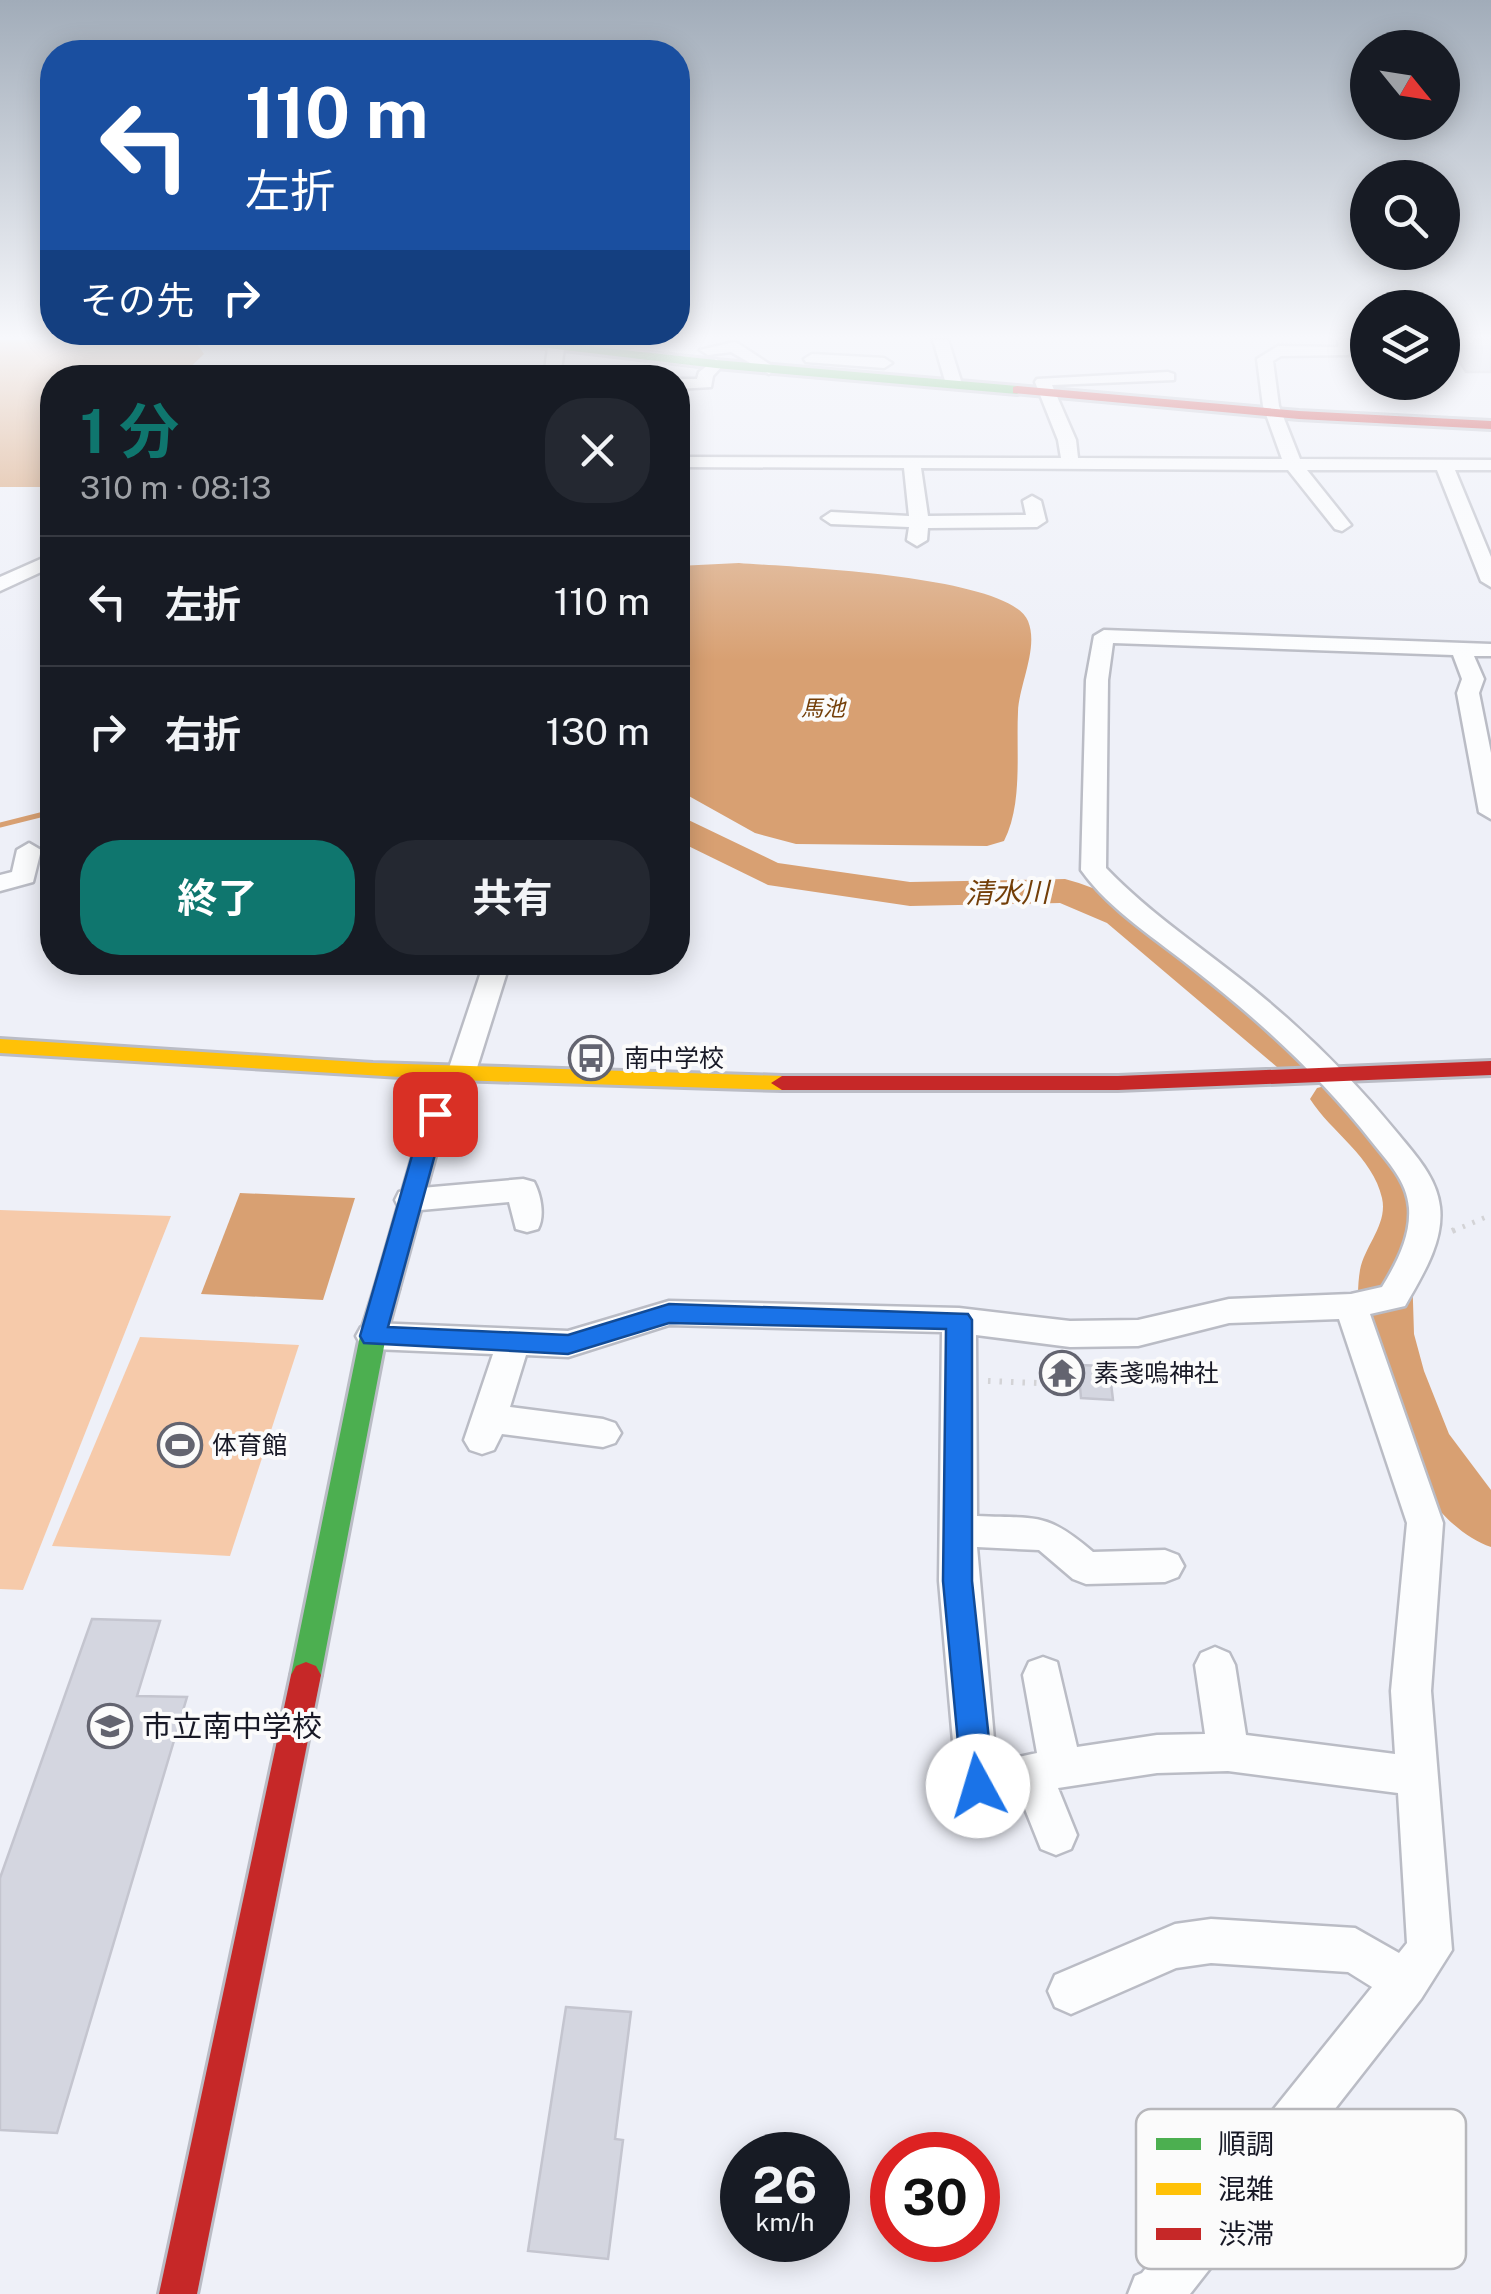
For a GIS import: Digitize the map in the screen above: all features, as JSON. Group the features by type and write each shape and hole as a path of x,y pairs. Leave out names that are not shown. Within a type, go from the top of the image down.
{"street":[{"path":"1069,447 1070,462"},
{"path":"1287,447 1293,464 1342,525"},
{"path":"690,462 1491,465"},
{"path":"912,464 918,531"},
{"path":"1444,466 1491,581"},
{"path":"832,518 918,531 1037,521 1032,501"},
{"path":"0,586 40,566"},
{"path":"0,586 40,585"},
{"path":"372,1336 568,1344 669,1313 959,1320 1070,1334 1138,1333 1230,1312 1372,1302 1412,1264 1421,1234 1424,1199 1416,1180 1359,1104 1308,1052 1220,976 1128,908 1093,870 1097,680 1104,636 1491,650"},
{"path":"1461,649 1473,679 1468,692 1491,812"},
{"path":"0,883 24,878 29,850"},
{"path":"178,2294 268,1869 372,1336 410,1200 493,975"},
{"path":"0,1046 592,1082 1110,1086 1491,1068"},
{"path":"410,1200 523,1190 526,1220"},
{"path":"1305,2109 1430,1950 1411,1691 1425,1523 1400,1439 1372,1302"},
{"path":"959,1320 958,1581 1020,1776 1056,1834"},
{"path":"513,1343 486,1429 604,1433"},
{"path":"958,1532 1047,1535 1086,1568 1165,1566"},
{"path":"1215,1665 1228,1752"},
{"path":"1020,1776 1043,1675"},
{"path":"1020,1776 1157,1754 1228,1752 1418,1776"},
{"path":"1071,1991 1175,1946 1211,1941 1355,1950 1405,1983"},
{"path":"1158,2293 1177,2269"}],"path":[{"path":"1421,1234 1434,1237 1491,1215"},
{"path":"960,1380 1062,1384"}],"shaded area":[{"path":"0,1210 171,1216 23,1590 0,1589"},
{"name":"体育館","path":"140,1337 299,1345 230,1556 52,1546"}],"water":[{"path":"0,447 40,447 40,487 0,487"},
{"name":"馬池","path":"739,563 895,576 982,593 1012,605 1028,621 1031,643 1019,701 1014,811 1004,841 987,846 796,844 755,833 690,797 690,565"},
{"path":"240,1193 355,1198 323,1300 201,1294"}],"building":[{"path":"1078,1365 1109,1366 1113,1400 1081,1398"},
{"path":"92,1619 160,1621 137,1696 187,1697 57,2133 0,2130 0,1878"},
{"path":"566,2007 631,2012 615,2139 623,2140 608,2259 528,2251"}],"waterway":[{"name":"清水川","path":"0,825 40,815"},
{"name":"清水川","path":"690,832 768,873 910,894 1065,891 1121,914 1293,1057"},
{"name":"清水川","path":"1333,1099 1379,1149 1406,1193 1408,1213 1388,1262 1384,1299 1388,1334 1410,1409 1446,1478 1468,1505 1491,1523"}],"traffic: fast":[{"path":"306,1675 373,1336 387,1288"}],"traffic: slow":[{"path":"0,1046 373,1070 782,1083"},
{"path":"387,1288 447,1073"}],"traffic: jam":[{"path":"782,1083 1118,1083 1491,1068"},
{"path":"178,2294 306,1675"}],"place":[{"name":"南中学校","path":"591,1058"},
{"name":"素戔嗚神社","path":"1062,1373"},
{"name":"体育館","path":"180,1445"},
{"name":"市立南中学校","path":"110,1726"}],"route":[{"path":"435,1114 372,1336 568,1344 669,1313 959,1320 958,1581 978,1786"}]}
